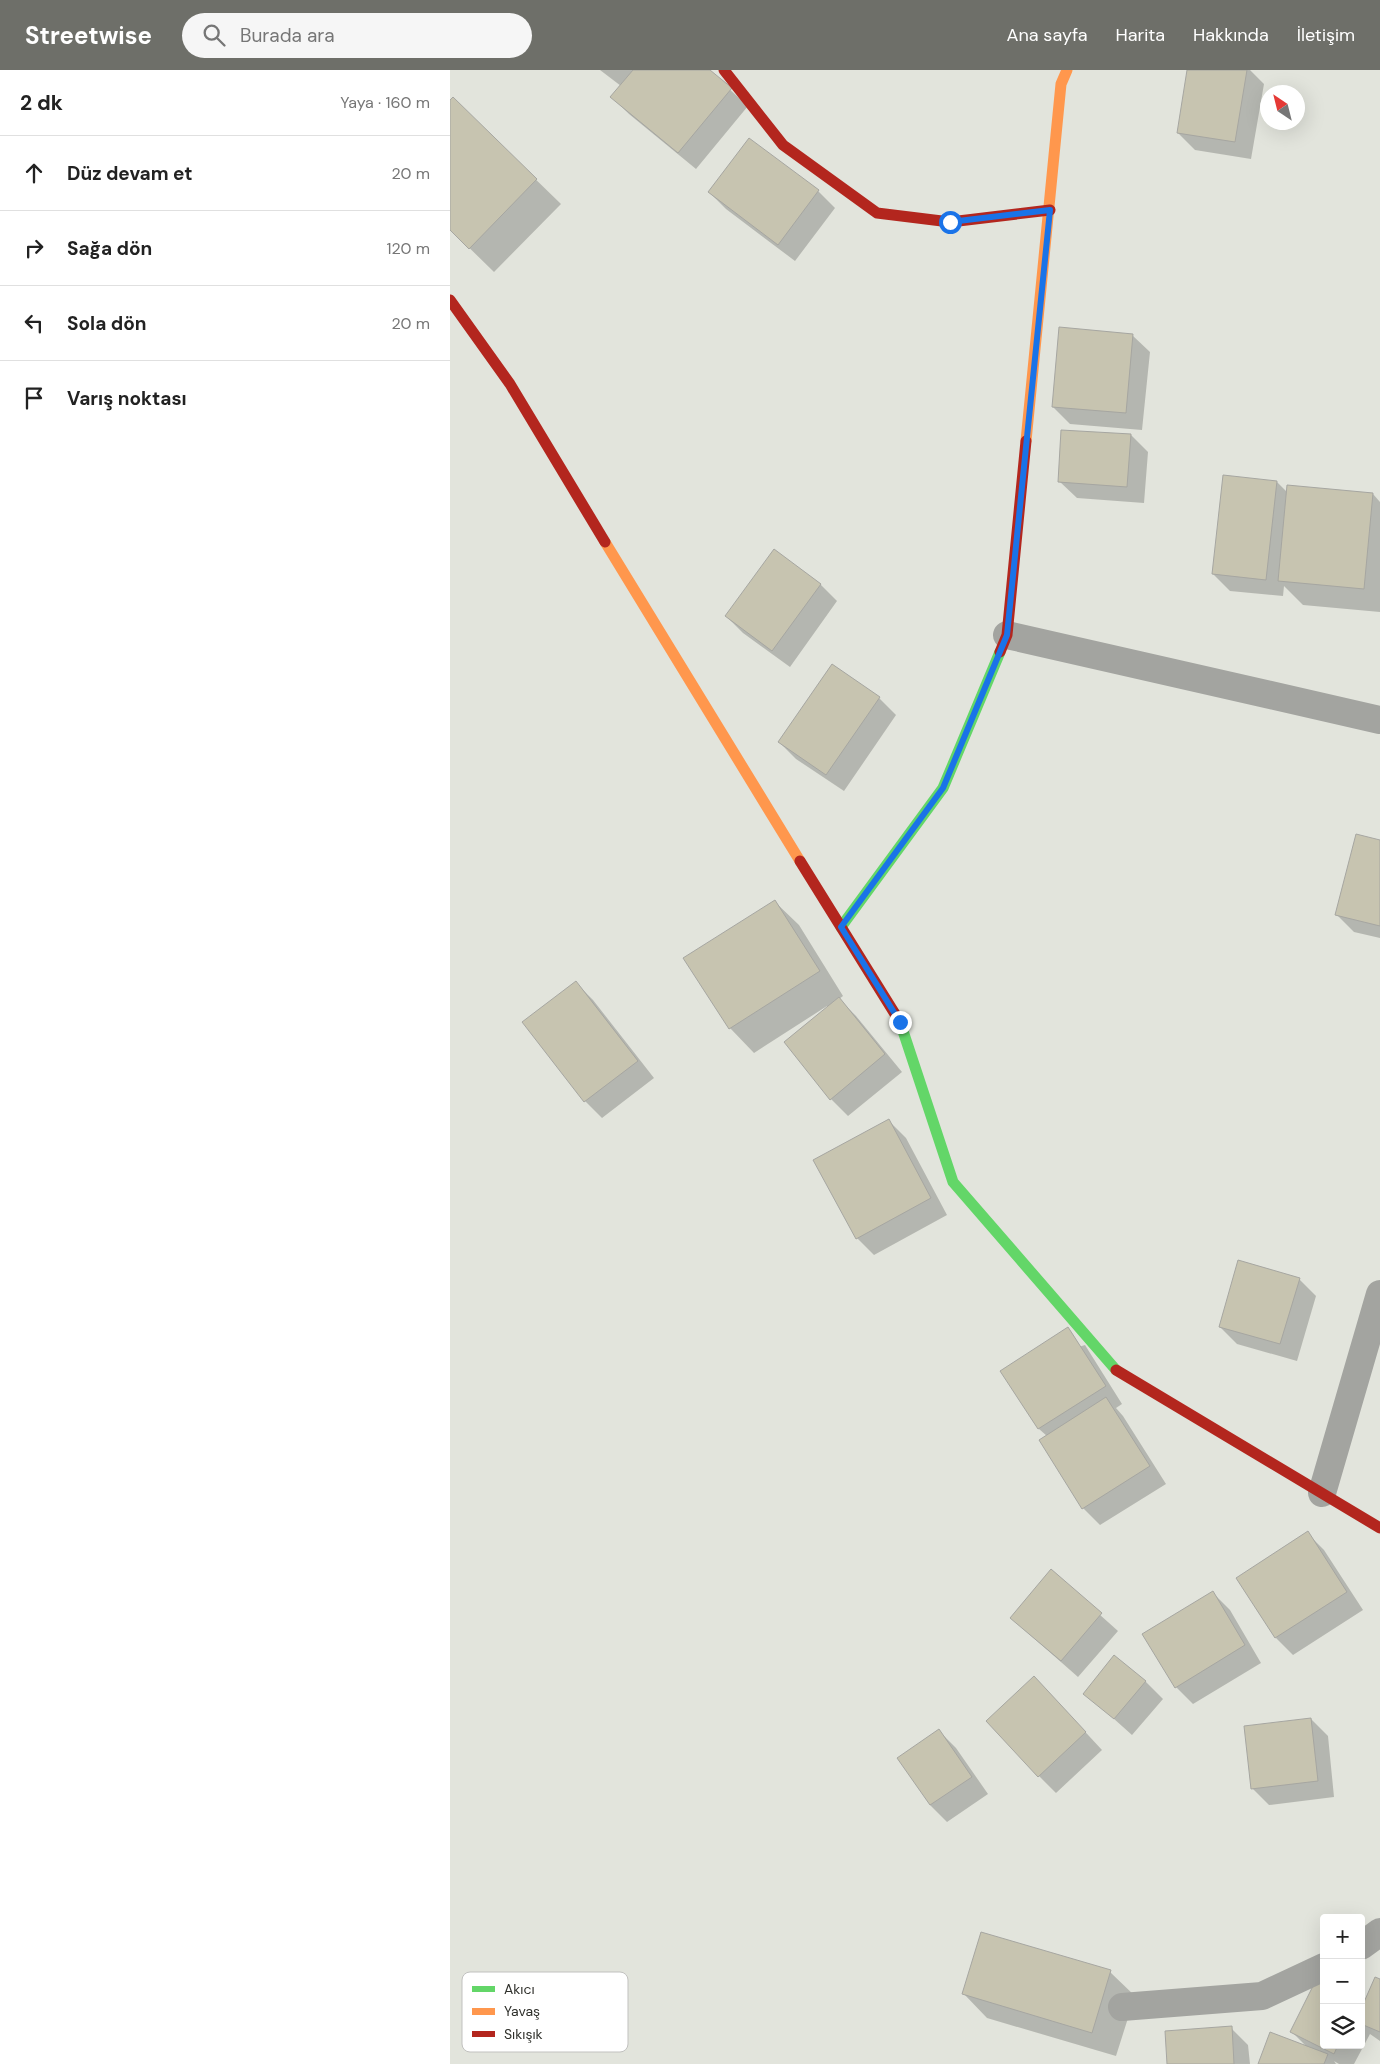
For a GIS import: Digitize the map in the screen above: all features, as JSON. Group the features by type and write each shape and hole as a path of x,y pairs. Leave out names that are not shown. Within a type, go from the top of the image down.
{"street":[{"path":"724,70 783,145 877,213 950,222 1050,210"},
{"path":"841,927 943,788 1007,635 1061,84 1067,70"},
{"path":"450,300 510,384 712,720 900,1022 953,1182 1117,1371 1380,1528"},
{"path":"1007,635 1380,720"},
{"path":"1322,1493 1380,1294"},
{"path":"1365,1943 1380,1932"},
{"path":"1122,2007 1262,1996 1320,1969"}],"building":[{"path":"633,70 710,70 732,88 678,153 610,97"},
{"path":"1187,70 1247,70 1235,142 1177,133"},
{"path":"453,97 537,179 469,249 450,230 450,100"},
{"path":"749,138 819,190 778,245 708,192"},
{"path":"1059,327 1133,334 1126,413 1052,407"},
{"path":"1061,430 1131,434 1127,487 1058,482"},
{"path":"1223,475 1277,481 1266,580 1212,574"},
{"path":"1287,485 1373,493 1364,589 1278,581"},
{"path":"774,549 821,584 772,651 725,616"},
{"path":"832,664 880,697 826,775 778,742"},
{"path":"1356,834 1380,840 1380,926 1335,915"},
{"path":"775,900 820,971 729,1029 683,958"},
{"path":"576,981 638,1061 584,1102 522,1022"},
{"path":"839,997 885,1054 830,1100 784,1042"},
{"path":"889,1119 931,1198 856,1239 813,1160"},
{"path":"1238,1260 1300,1278 1280,1344 1219,1327"},
{"path":"1068,1327 1106,1386 1038,1429 1000,1371"},
{"path":"1106,1397 1150,1466 1082,1509 1039,1440"},
{"path":"1308,1531 1347,1592 1275,1638 1236,1578"},
{"path":"1051,1569 1102,1613 1061,1661 1010,1618"},
{"path":"1213,1591 1245,1645 1175,1688 1142,1634"},
{"path":"1114,1655 1146,1681 1114,1719 1083,1694"},
{"path":"1034,1676 1086,1732 1038,1777 986,1721"},
{"path":"1311,1718 1318,1781 1251,1789 1244,1726"},
{"path":"939,1729 972,1777 930,1805 897,1758"},
{"path":"981,1932 1111,1970 1092,2033 962,1994"},
{"path":"1375,1977 1380,1979 1380,2032 1365,2026 1365,2000"},
{"path":"1317,1978 1320,1979 1320,2047 1290,2032"},
{"path":"1232,2026 1234,2064 1167,2064 1165,2031"},
{"path":"1270,2032 1328,2054 1324,2064 1258,2064"},
{"path":"1324,2049 1336,2049 1334,2054"}],"traffic: fast":[{"path":"841,927 943,788 1000,652"},
{"path":"902,1028 953,1182 1116,1370"}],"traffic: slow":[{"path":"1026,441 1061,84 1067,70"},
{"path":"605,542 800,861"}],"traffic: jam":[{"path":"724,70 783,145 877,213 950,222 1050,210"},
{"path":"450,300 510,384 605,542"},
{"path":"1000,652 1007,635 1026,441"},
{"path":"800,861 902,1028"},
{"path":"1116,1370 1380,1528"}],"route":[{"path":"900,1022 841,927 943,788 1007,635 1050,210 950,222"}]}
